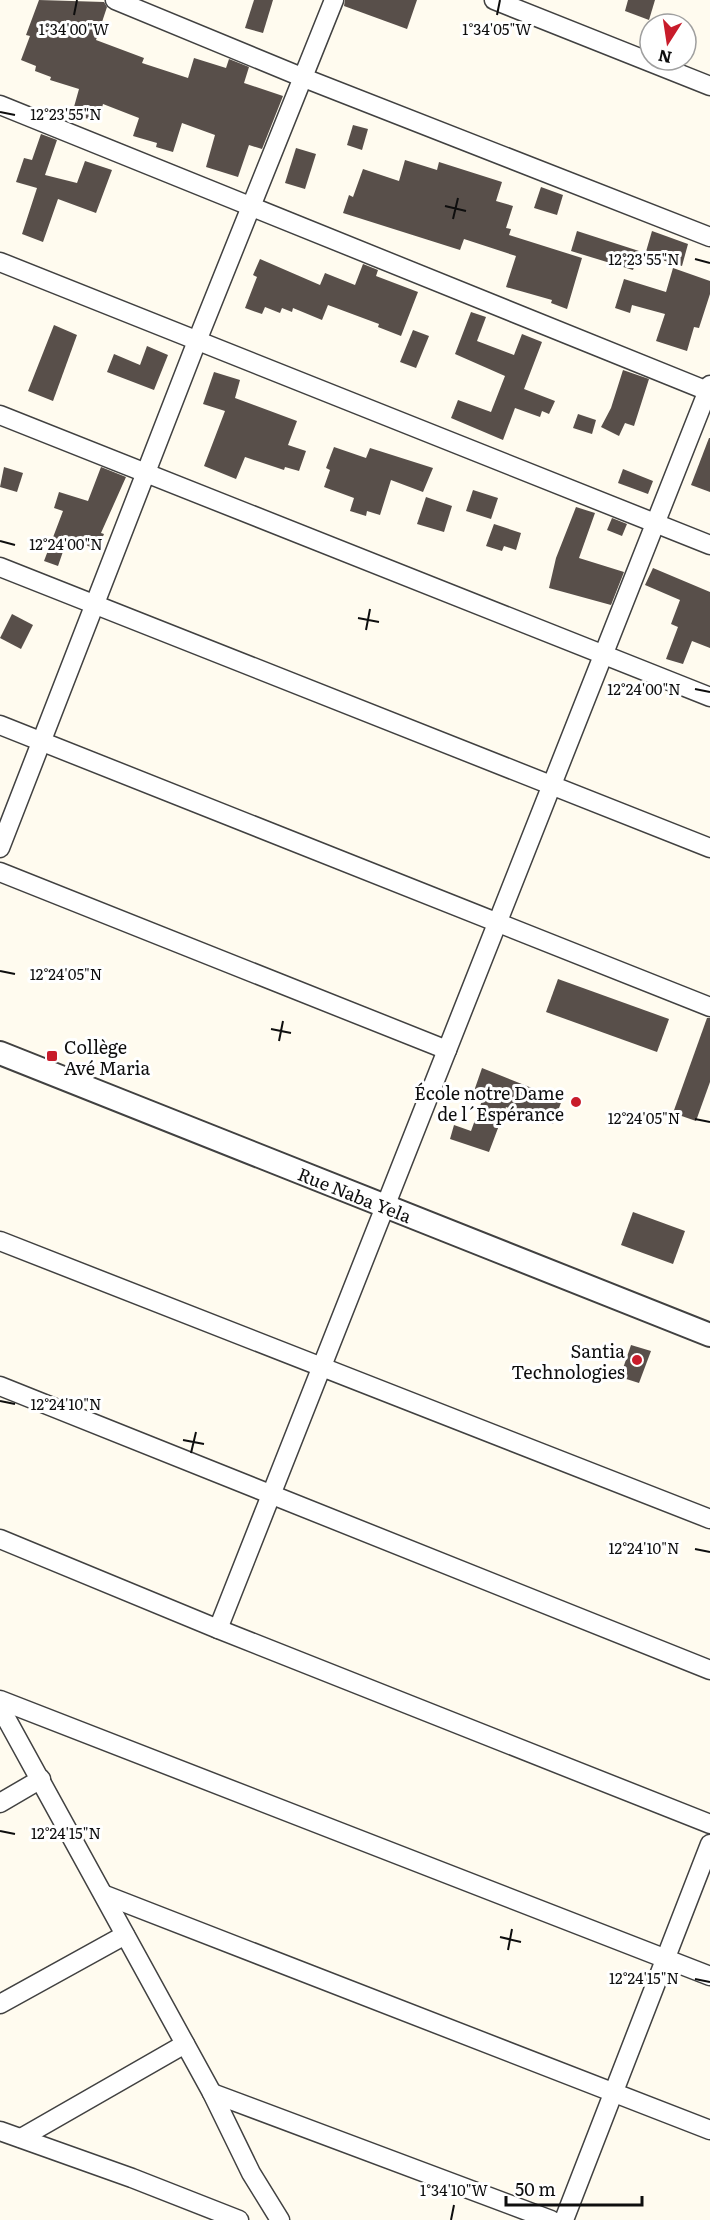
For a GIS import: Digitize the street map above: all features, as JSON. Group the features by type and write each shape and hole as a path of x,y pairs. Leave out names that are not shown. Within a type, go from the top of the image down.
{"street":[{"path":"115,0 303,78 710,237"},
{"path":"0,848 197,341 334,0"},
{"path":"494,0 710,86"},
{"path":"0,105 251,208 709,389 654,523 218,1629"},
{"path":"0,261 710,545"},
{"path":"0,415 710,697"},
{"path":"0,567 710,848"},
{"path":"0,725 710,1007"},
{"path":"0,872 447,1050"},
{"name":"Rue Naba Yela","path":"0,1053 710,1335"},
{"path":"0,1241 710,1519"},
{"path":"0,1386 710,1670"},
{"path":"0,1539 218,1629 710,1824"},
{"path":"0,1700 710,1976"},
{"path":"0,1707 212,2093 251,2173 280,2220"},
{"path":"0,1803 41,1779"},
{"path":"564,2220 710,1844"},
{"path":"105,1895 710,2130"},
{"path":"0,2004 125,1935"},
{"path":"21,2138 185,2044"},
{"path":"212,2093 551,2220"},
{"path":"0,2132 239,2220"}],"building":[{"path":"39,0 104,2 107,7 96,40 144,58 142,63 188,78 194,58 226,68 229,59 249,67 244,83 283,96 262,149 249,145 238,177 206,167 215,135 182,123 173,152 156,147 157,143 133,136 139,118 103,104 98,122 72,114 79,89 50,80 51,77 35,71 36,66 21,60 30,36 26,35"},
{"path":"254,0 273,0 263,33 245,28"},
{"path":"345,0 417,0 407,29 344,6"},
{"path":"628,0 655,0 651,12 638,12 638,16 625,11"},
{"path":"353,125 368,129 362,150 347,145"},
{"path":"41,134 57,140 45,175 77,183 85,161 112,170 96,213 58,199 43,242 22,234 37,188 16,182 24,158 32,160"},
{"path":"296,148 316,154 305,189 285,183"},
{"path":"405,160 437,170 439,162 502,182 496,201 513,206 506,228 511,229 509,235 582,258 567,309 551,303 552,300 506,287 516,256 464,239 460,250 343,213 349,195 353,197 363,169 399,181"},
{"path":"541,187 563,195 557,215 534,208"},
{"path":"577,231 639,251 633,270 571,251"},
{"path":"652,231 688,244 682,266 645,255"},
{"path":"260,259 320,285 325,273 355,285 363,264 378,270 376,276 418,292 401,336 378,327 379,324 328,305 322,320 293,308 292,312 282,308 280,313 265,307 262,314 245,308 257,277 253,275"},
{"path":"673,268 710,281 710,294 699,328 694,327 687,351 656,341 665,314 632,305 630,313 615,308 624,279 666,292"},
{"path":"471,312 486,317 477,341 514,355 522,334 542,342 524,389 555,401 549,414 542,411 540,417 515,408 503,440 451,418 458,400 491,412 505,376 455,354"},
{"path":"54,325 77,335 53,401 28,391"},
{"path":"413,330 429,336 416,368 400,362"},
{"path":"147,346 168,355 154,390 107,372 114,354 140,365"},
{"path":"623,370 649,379 634,426 625,423 619,436 601,427 611,408"},
{"path":"214,372 240,380 235,398 297,421 288,445 306,451 299,471 285,467 284,470 245,457 236,479 204,466 225,411 203,404"},
{"path":"578,414 596,420 592,434 573,428"},
{"path":"710,438 710,492 691,485"},
{"path":"334,447 366,458 370,448 433,468 423,492 391,480 380,515 367,511 366,516 350,511 354,498 324,487 330,470 326,468"},
{"path":"4,467 23,473 17,492 0,487"},
{"path":"101,467 126,477 101,533 104,534 97,550 68,537 58,566 44,561 63,511 54,508 59,492 88,501"},
{"path":"623,469 653,481 648,494 618,483"},
{"path":"473,490 498,498 491,519 466,511"},
{"path":"426,497 452,506 444,532 417,524"},
{"path":"576,507 595,513 579,558 624,572 611,605 549,588 556,558"},
{"path":"612,518 627,524 622,536 607,530"},
{"path":"494,524 521,533 516,550 504,546 502,551 486,546"},
{"path":"653,568 710,592 710,648 692,641 683,664 666,659 678,627 671,624 680,600 645,585"},
{"path":"12,614 33,625 21,649 0,638"},
{"path":"558,979 669,1019 657,1052 546,1012"},
{"path":"707,1018 710,1018 710,1082 696,1121 673,1113"},
{"path":"482,1068 562,1100 553,1124 506,1107 489,1152 450,1139 454,1125 471,1131 483,1098 473,1094"},
{"path":"633,1212 685,1231 673,1264 621,1245"},
{"path":"631,1345 651,1351 639,1383 620,1377"}],"place":[{"name":"Collège Avé Maria","path":"52,1056"},
{"name":"École notre Dame de l´Espérance","path":"576,1102"},
{"name":"Santia Technologies","path":"637,1360"}]}
